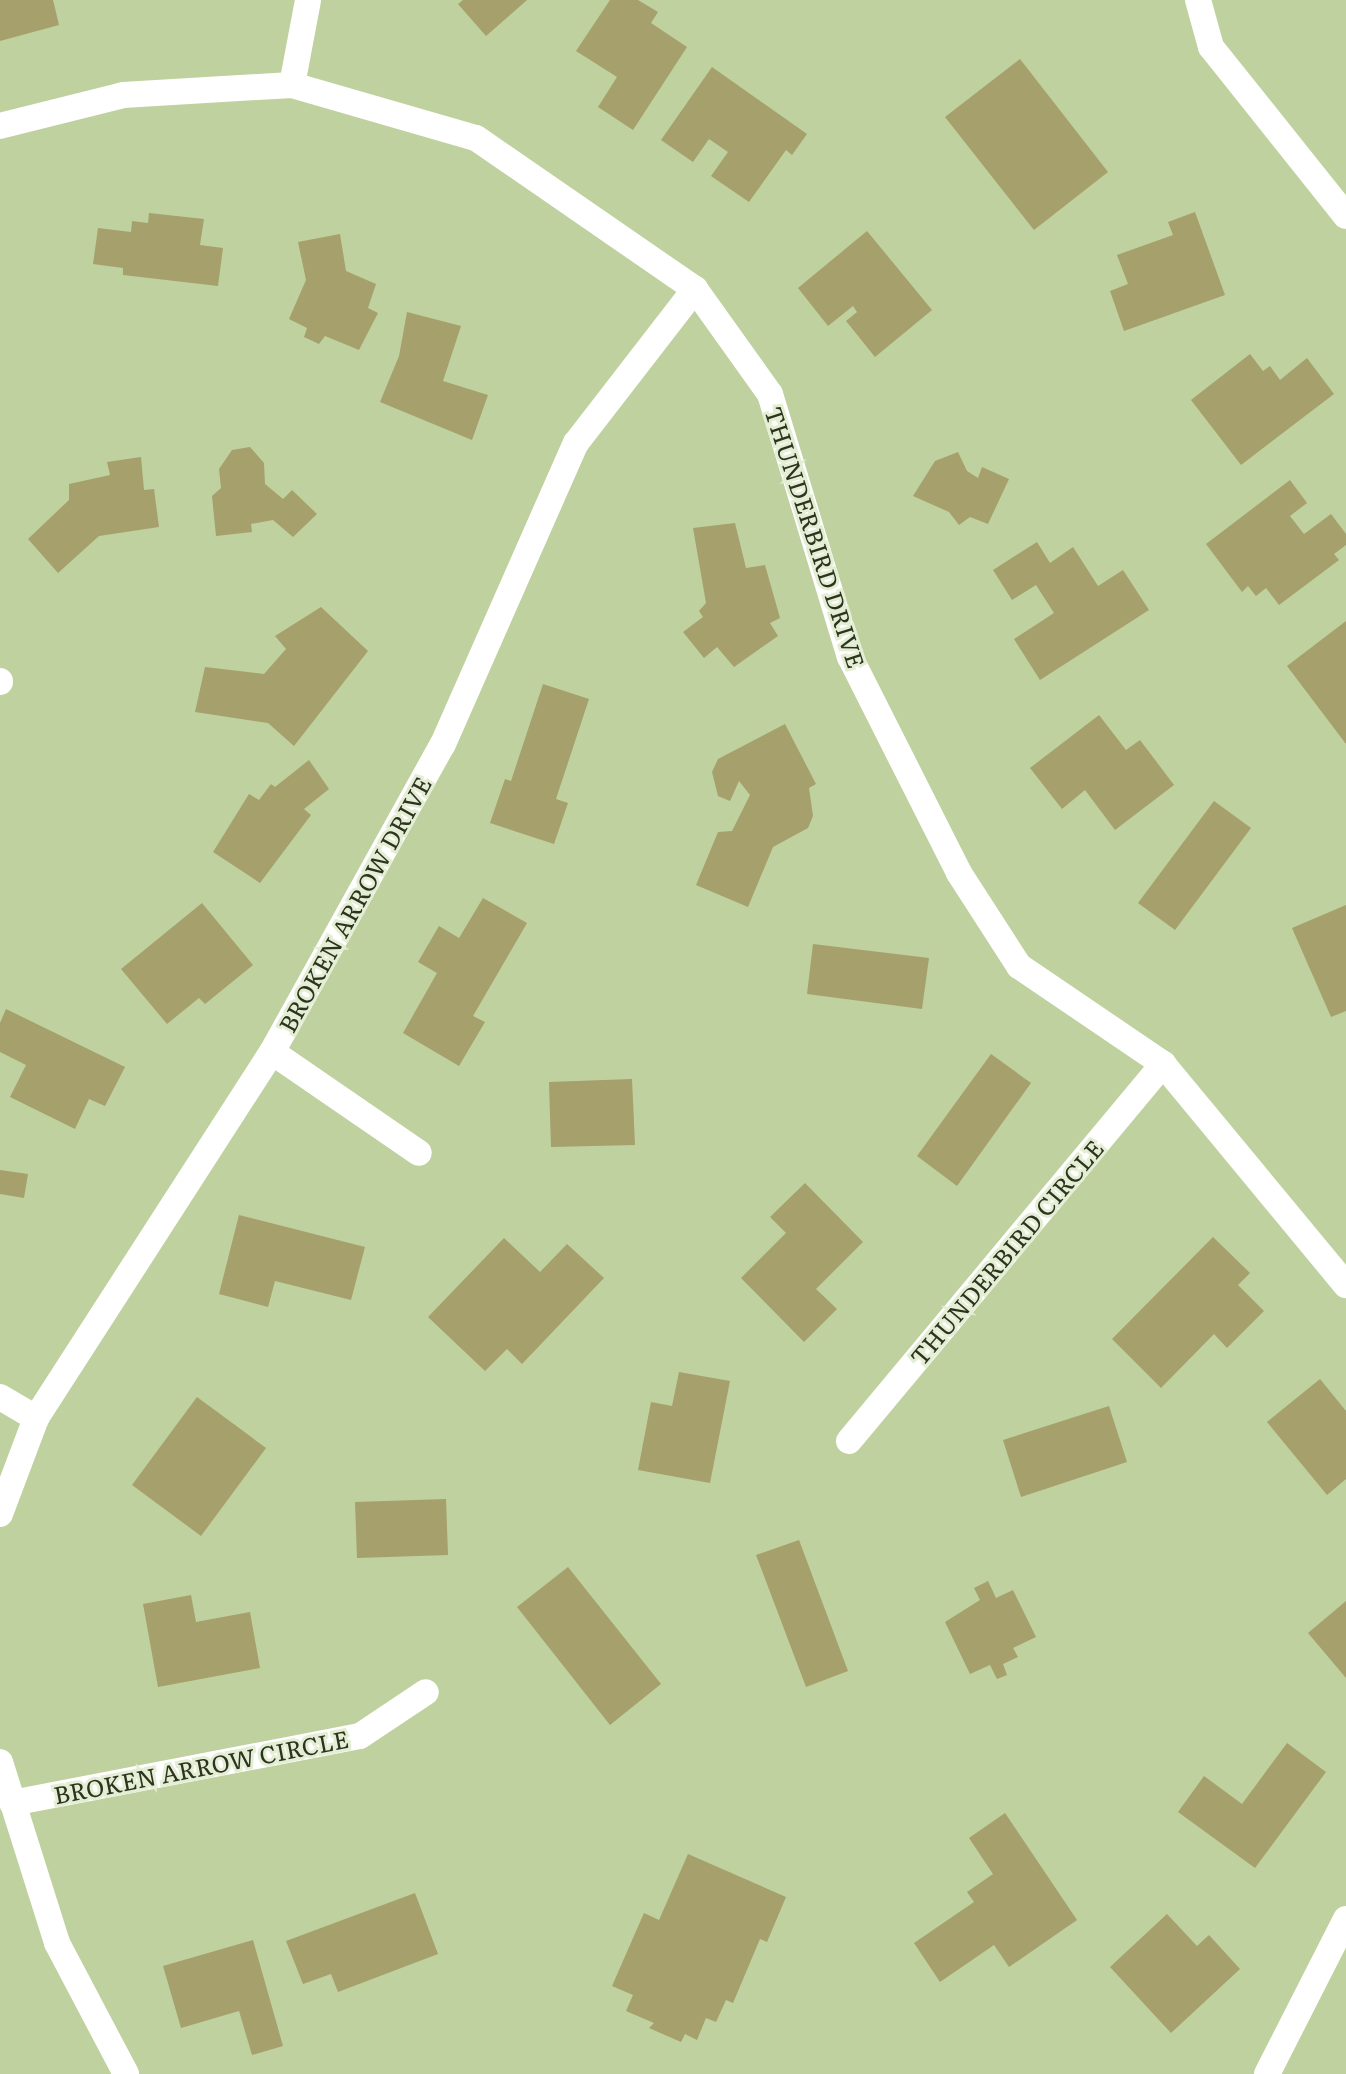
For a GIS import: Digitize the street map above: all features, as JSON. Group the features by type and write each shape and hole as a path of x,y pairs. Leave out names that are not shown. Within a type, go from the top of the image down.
{"street":[{"path":"292,85 308,0"},
{"path":"1198,0 1211,47 1346,216"},
{"name":"THUNDERBIRD DRIVE","path":"0,126 123,95 292,85 476,138 695,289 770,394 850,657 959,873 1019,966 1163,1064 1346,1285"},
{"name":"BROKEN ARROW DRIVE","path":"0,1514 36,1418 272,1052 443,744 576,443 695,289"},
{"path":"272,1052 419,1153"},
{"name":"THUNDERBIRD CIRCLE","path":"849,1441 1163,1064"},
{"path":"0,1397 36,1418"},
{"name":"BROKEN ARROW CIRCLE","path":"12,1803 360,1736 426,1692"},
{"path":"0,1762 57,1943 126,2074"},
{"path":"1267,2074 1346,1919"}],"building":[{"path":"0,0 53,0 59,25 0,41"},
{"path":"463,0 527,0 486,36 458,4"},
{"path":"610,0 638,0 658,12 651,23 687,47 633,130 598,107 617,77 576,51"},
{"path":"1020,59 1108,172 1034,230 945,117"},
{"path":"712,67 807,134 792,155 786,150 749,202 711,176 728,152 709,139 693,162 661,140"},
{"path":"1195,212 1225,295 1124,331 1110,291 1128,284 1117,255 1173,235 1168,222"},
{"path":"149,213 204,219 200,245 223,248 218,286 123,275 123,268 93,264 98,228 131,232 132,221 148,223"},
{"path":"867,231 932,310 875,357 846,321 857,312 853,306 828,326 798,288"},
{"path":"340,234 346,271 376,284 368,308 378,313 359,350 325,336 319,344 304,337 307,328 289,319 306,280 298,242"},
{"path":"407,312 461,326 443,381 488,395 472,440 380,402 399,356"},
{"path":"1250,354 1263,371 1270,366 1280,380 1307,358 1334,394 1241,465 1191,400"},
{"path":"250,447 264,463 265,484 283,499 292,490 317,514 293,537 273,520 251,524 252,532 216,536 212,496 221,488 219,469 232,450"},
{"path":"958,452 967,471 978,478 982,467 1009,479 988,524 970,517 959,525 949,512 913,496 935,461"},
{"path":"141,457 144,490 154,489 159,527 99,536 58,573 28,539 69,500 69,484 110,475 107,462"},
{"path":"1290,480 1307,503 1290,516 1304,534 1331,514 1346,534 1346,545 1334,554 1339,560 1279,605 1266,588 1256,596 1248,586 1242,592 1206,544"},
{"path":"735,523 746,568 765,565 780,618 770,623 778,636 734,667 717,647 704,658 683,632 703,617 699,611 706,603 693,528"},
{"path":"1037,542 1050,563 1073,547 1098,586 1123,570 1149,610 1040,680 1014,639 1054,613 1036,585 1012,600 993,570"},
{"path":"321,607 368,651 294,746 268,723 195,712 205,667 264,674 286,649 275,636"},
{"path":"1346,621 1346,744 1287,666"},
{"path":"543,684 589,699 556,799 568,803 554,844 490,823 505,779 511,781"},
{"path":"1099,715 1126,750 1140,740 1174,785 1115,830 1085,790 1062,809 1030,768"},
{"path":"785,724 816,784 809,788 813,816 808,828 773,847 748,907 696,885 718,832 732,831 750,795 739,781 730,801 718,796 712,772 718,759"},
{"path":"309,760 329,789 304,809 311,815 260,883 213,852 249,794 259,800 271,784 275,787"},
{"path":"1214,801 1251,828 1175,930 1138,903"},
{"path":"483,898 527,923 473,1016 485,1022 459,1066 403,1033 437,973 418,962 439,926 459,938"},
{"path":"202,903 253,965 205,1004 199,998 167,1024 121,969"},
{"path":"1346,905 1346,1011 1331,1017 1292,928"},
{"path":"813,944 929,958 922,1009 807,994"},
{"path":"6,1009 125,1067 105,1106 89,1099 75,1129 10,1097 26,1065 0,1052 0,1023"},
{"path":"991,1054 1031,1083 957,1186 917,1156"},
{"path":"632,1079 635,1145 551,1147 549,1082"},
{"path":"0,1170 28,1174 24,1198 0,1194"},
{"path":"805,1183 863,1242 816,1289 837,1309 804,1342 741,1278 786,1233 770,1217"},
{"path":"239,1215 365,1247 351,1300 275,1281 268,1307 219,1294"},
{"path":"1213,1237 1250,1273 1238,1285 1264,1311 1227,1348 1214,1334 1161,1388 1112,1339"},
{"path":"504,1238 540,1272 567,1244 604,1278 522,1364 507,1349 485,1371 428,1317"},
{"path":"679,1372 730,1381 710,1483 638,1470 651,1402 672,1406"},
{"path":"1320,1379 1346,1411 1346,1479 1327,1495 1267,1422"},
{"path":"197,1397 266,1448 201,1536 132,1485"},
{"path":"1109,1406 1127,1462 1021,1497 1003,1440"},
{"path":"446,1499 448,1555 357,1558 355,1502"},
{"path":"799,1540 848,1671 806,1687 756,1555"},
{"path":"568,1567 661,1684 610,1725 517,1607"},
{"path":"988,1581 996,1598 1013,1590 1036,1637 1013,1648 1018,1657 1003,1664 1007,1675 997,1679 990,1665 970,1674 945,1622 980,1600 974,1588"},
{"path":"191,1595 196,1622 250,1612 260,1668 158,1687 143,1604"},
{"path":"1346,1601 1346,1678 1308,1633"},
{"path":"1287,1743 1326,1772 1255,1868 1178,1812 1204,1776 1242,1804"},
{"path":"1005,1813 1077,1920 1009,1967 994,1945 940,1982 914,1943 974,1902 967,1892 993,1874 969,1838"},
{"path":"688,1854 786,1897 767,1942 760,1939 733,2003 726,2000 716,2022 706,2018 697,2040 685,2034 681,2042 649,2028 654,2023 626,2011 633,1995 612,1986 644,1913 659,1920"},
{"path":"415,1893 438,1954 338,1992 331,1974 303,1984 286,1941"},
{"path":"1167,1914 1197,1946 1209,1935 1240,1969 1171,2033 1110,1967"},
{"path":"253,1940 283,2046 252,2055 239,2011 181,2028 163,1966"}]}
